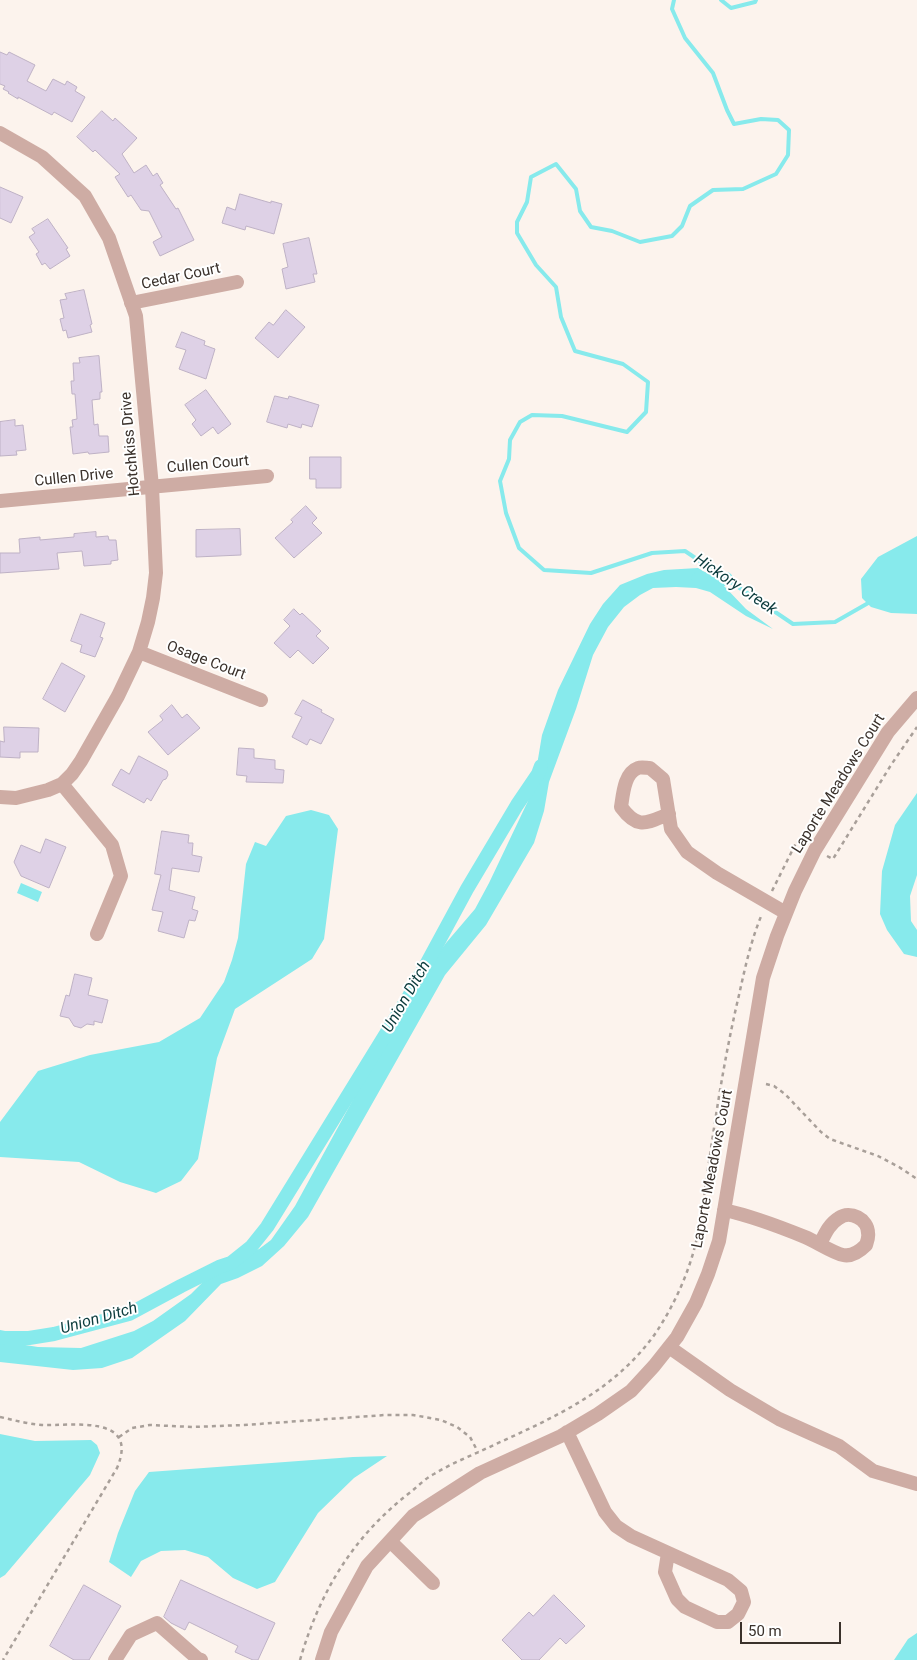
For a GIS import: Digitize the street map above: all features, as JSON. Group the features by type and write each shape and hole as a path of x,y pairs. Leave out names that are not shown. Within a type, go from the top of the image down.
{"street":[{"name":"Hotchkiss Drive","path":"0,133 42,157 85,196 110,238 136,316 152,487 156,573 153,598 139,652 122,688 90,746 72,774 62,784"},
{"name":"Cedar Court","path":"132,304 237,282"},
{"name":"Cullen Court","path":"152,487 267,476"},
{"name":"Cullen Drive","path":"0,501 152,487"},
{"name":"Osage Court","path":"139,652 261,700"},
{"name":"Laporte Meadows Court","path":"322,1660 331,1632 367,1566 413,1516 480,1473 567,1432 598,1414 631,1391 654,1366 677,1336 696,1303 719,1241 763,978 786,913 815,850 888,732 917,698"},
{"path":"0,797 16,798 30,796 62,784 112,845 121,876 97,934"},
{"path":"669,814 671,829 687,852 717,873 786,913"},
{"path":"724,1210 752,1216 820,1244"},
{"path":"669,1347 730,1390 779,1419 839,1446 873,1471 917,1484"},
{"path":"567,1432 605,1512 616,1526 630,1536 668,1553 728,1580 741,1591 744,1602 738,1614 728,1622 717,1622 685,1607 677,1599 665,1572 668,1553"},
{"path":"390,1541 433,1583"},
{"path":"115,1660 131,1634 158,1623 199,1660"}],"path":[{"path":"300,1660 308,1630 327,1589 349,1553 364,1534 399,1500 433,1474 561,1414 589,1397 632,1361 656,1332 673,1303 688,1268 698,1234 730,1030 746,962 767,902 797,841 833,859 886,773 917,728"},
{"path":"766,1084 774,1086 785,1094 830,1139 878,1156 899,1167 917,1180"},
{"path":"119,1437 132,1428 150,1425 192,1427 385,1415 413,1415 441,1420 457,1427 470,1437 478,1452"},
{"path":"0,1417 27,1424 89,1424 109,1430 119,1437 122,1443 117,1468 3,1660"}],"water":[{"path":"917,536 917,614 891,613 871,607 862,598 861,579 878,557"},
{"path":"698,568 713,577 746,609 773,629 746,616 710,592 696,588 676,587 653,588 640,595 624,607 608,627 593,655 576,709 549,782 544,811 534,843 486,925 445,975 308,1217 284,1246 262,1266 221,1284 185,1321 132,1358 102,1368 73,1370 0,1362 0,1341 38,1347 81,1348 134,1331 153,1321 191,1294 223,1262 259,1249 271,1240 295,1206 397,1019 427,969 475,909 489,883 528,801 536,771 542,735 558,690 590,624 603,604 620,585 647,574 664,570"},
{"path":"917,793 917,875 910,896 911,921 917,930 917,957 904,954 887,930 880,914 882,871 895,825"},
{"path":"311,810 329,815 338,829 324,939 312,959 235,1009 217,1058 198,1159 181,1181 156,1193 120,1182 79,1162 0,1157 0,1122 38,1071 90,1055 159,1042 200,1018 224,982 232,960 238,938 246,864 255,842 266,846 286,816"},
{"path":"21,883 42,892 38,902 17,893"},
{"path":"0,1434 35,1441 91,1440 97,1445 100,1453 90,1475 5,1575 0,1578"},
{"path":"387,1456 354,1478 318,1513 275,1582 257,1589 233,1578 208,1557 185,1550 161,1551 141,1561 131,1577 109,1562 118,1533 135,1491 149,1472"},
{"path":"917,1633 917,1660 894,1660 908,1639"}],"building":[{"path":"0,52 7,55 9,52 35,65 27,81 46,91 53,79 65,85 67,81 77,87 75,91 85,97 72,122 54,112 52,115 18,97 18,99 3,89 5,86 0,84"},
{"path":"102,111 113,121 115,118 137,138 122,154 134,173 146,165 153,176 157,173 163,183 160,185 176,209 178,208 194,240 160,256 153,242 162,237 149,211 141,210 131,195 128,197 115,177 120,174 95,150 93,152 77,137"},
{"path":"0,187 23,197 11,223 0,218"},
{"path":"240,194 271,203 271,201 282,204 274,234 246,226 245,230 222,223 227,207 235,210"},
{"path":"48,219 68,248 66,249 70,256 50,269 45,263 42,265 36,254 39,252 29,237 35,233 32,229"},
{"path":"309,238 317,274 313,274 315,282 286,289 282,269 288,267 283,244"},
{"path":"84,290 92,332 68,338 66,330 63,331 60,319 64,318 60,300 67,299 65,294"},
{"path":"286,310 305,327 278,358 255,338 269,322 273,325"},
{"path":"182,332 205,341 204,345 215,349 206,379 179,369 186,350 176,347"},
{"path":"99,356 102,392 100,392 100,399 92,400 94,425 98,424 99,436 108,436 109,452 73,454 70,427 73,427 72,420 77,419 75,394 72,394 71,381 74,381 73,363 80,363 79,358"},
{"path":"206,390 231,424 218,434 213,427 201,436 192,424 196,420 185,405"},
{"path":"275,396 288,399 289,396 319,405 312,427 302,424 301,428 288,424 287,428 267,422"},
{"path":"15,420 15,426 23,425 26,450 16,451 17,455 0,456 0,422"},
{"path":"310,457 341,457 341,488 316,488 316,479 310,479"},
{"path":"306,506 317,518 312,523 322,533 294,558 275,538 293,522 291,520"},
{"path":"240,529 241,555 196,557 196,530"},
{"path":"96,532 96,537 108,536 109,540 116,540 118,560 111,561 111,564 84,566 82,551 57,553 59,569 0,573 0,553 20,553 19,539 40,537 40,540 74,537 74,534"},
{"path":"294,609 300,615 302,613 321,631 316,636 329,648 313,664 298,650 290,658 274,643 290,626 284,620"},
{"path":"81,614 105,623 100,637 103,638 95,657 80,652 82,645 71,641"},
{"path":"62,663 85,676 65,712 43,699"},
{"path":"303,700 334,719 321,744 310,739 307,745 292,737 302,717 295,714"},
{"path":"172,705 182,718 187,714 200,728 168,755 148,732 163,720 160,716"},
{"path":"4,727 39,728 38,752 20,752 20,758 0,757 0,741 4,742"},
{"path":"239,748 254,749 254,758 275,760 275,769 284,770 283,783 246,782 247,776 237,775"},
{"path":"139,756 167,771 168,775 151,801 147,798 144,803 112,785 121,769 129,774"},
{"path":"162,831 189,835 188,843 193,843 192,855 202,857 199,872 172,868 169,890 195,897 192,909 198,911 195,921 189,920 184,938 158,931 163,912 152,910 161,875 155,874"},
{"path":"46,839 66,847 49,888 21,876 14,862 21,845 40,853"},
{"path":"75,974 92,978 88,995 108,1000 102,1023 94,1021 94,1025 87,1024 81,1028 74,1026 69,1018 60,1016 66,995 69,996"},
{"path":"181,1580 275,1623 258,1660 253,1660 235,1652 238,1646 189,1622 185,1630 164,1617"},
{"path":"84,1585 121,1606 89,1660 74,1660 50,1646"},
{"path":"554,1595 585,1626 566,1644 560,1638 539,1660 522,1660 502,1640 529,1612 533,1616"}],"waterway":[{"name":"Hickory Creek","path":"674,0 672,9 685,38 713,73 734,124 761,119 778,120 789,130 788,155 776,174 743,189 713,190 690,206 682,226 672,236 640,242 612,231 591,227 580,211 576,189 556,164 531,177 527,202 517,222 517,233 536,265 556,287 561,317 575,351 623,364 648,382 646,412 627,432 562,416 532,415 520,422 510,440 509,459 500,481 506,513 519,548 544,570 591,573 652,553 685,551 793,624 835,622 870,602"},
{"name":"Hickory Creek","path":"721,0 731,8 755,2 756,0"},
{"name":"Union Ditch","path":"698,579 726,579"},
{"name":"Union Ditch","path":"0,1337 29,1338 54,1334 129,1314 181,1286 231,1263 251,1247 267,1227 408,998 467,889 517,805 538,774 541,766"}]}
